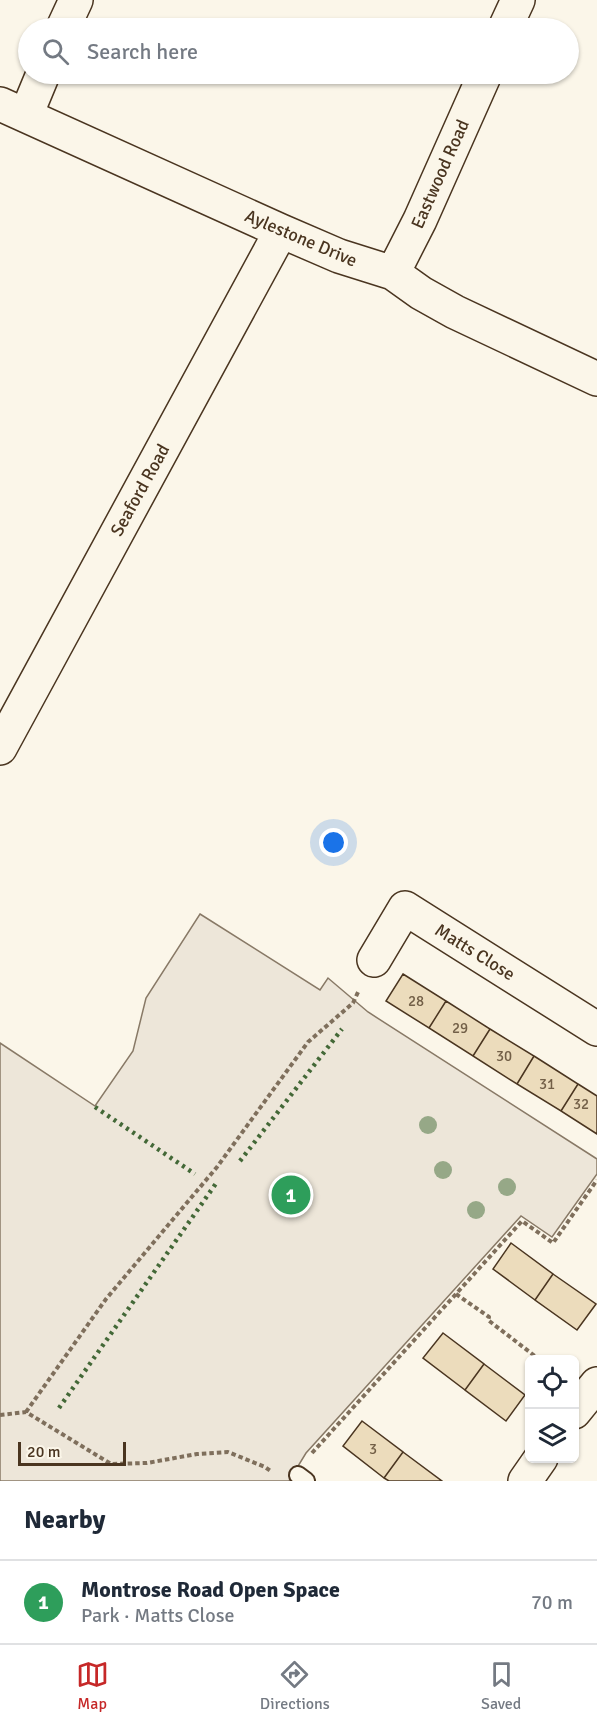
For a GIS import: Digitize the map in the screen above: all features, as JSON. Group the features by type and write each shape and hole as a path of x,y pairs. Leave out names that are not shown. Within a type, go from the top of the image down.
{"street":[{"path":"68,18 76,0"},
{"path":"510,18 518,0"},
{"path":"13,109 35,84"},
{"name":"Eastwood Road","path":"393,273 420,220 481,84"},
{"name":"Aylestone Drive","path":"13,109 281,231 339,256 393,273 455,312 597,379"},
{"name":"Seaford Road","path":"0,748 281,231"},
{"name":"Matts Close","path":"374,960 405,908 597,1029"},
{"path":"576,1409 597,1384"},
{"path":"526,1481 538,1463"}],"path":[{"path":"26,1412 106,1299 217,1167 308,1042 353,1003 374,960"},
{"path":"302,1478 308,1457 522,1221 553,1243 597,1180"},
{"path":"456,1294 489,1317 488,1320 535,1355"},
{"path":"0,1415 26,1412 111,1464 147,1463 197,1454 228,1452 266,1467 275,1474"}],"shaded area":[{"path":"200,914 320,990 328,978 368,1012 597,1159 597,1174 552,1237 521,1216 306,1453 289,1481 0,1481 0,1043 95,1106 133,1051 146,998"}],"building":[{"path":"403,974 446,1001 429,1028 386,1001"},
{"path":"446,1001 490,1029 473,1056 429,1028"},
{"path":"490,1029 534,1056 517,1084 473,1056"},
{"path":"534,1056 578,1084 561,1111 517,1084"},
{"path":"578,1084 597,1096 597,1134 561,1111"},
{"path":"511,1243 553,1274 535,1300 493,1269"},
{"path":"553,1274 596,1304 577,1330 535,1300"},
{"path":"443,1333 484,1364 465,1390 423,1358"},
{"path":"484,1364 525,1395 506,1421 465,1390"},
{"path":"362,1421 403,1452 384,1478 343,1446"},
{"path":"403,1452 442,1481 389,1481 384,1478"}],"hedge":[{"path":"240,1161 342,1029"},
{"path":"95,1107 195,1174"},
{"path":"59,1408 217,1182"}],"place":[{"name":"Montrose Road Open Space","path":"291,1195"}]}
